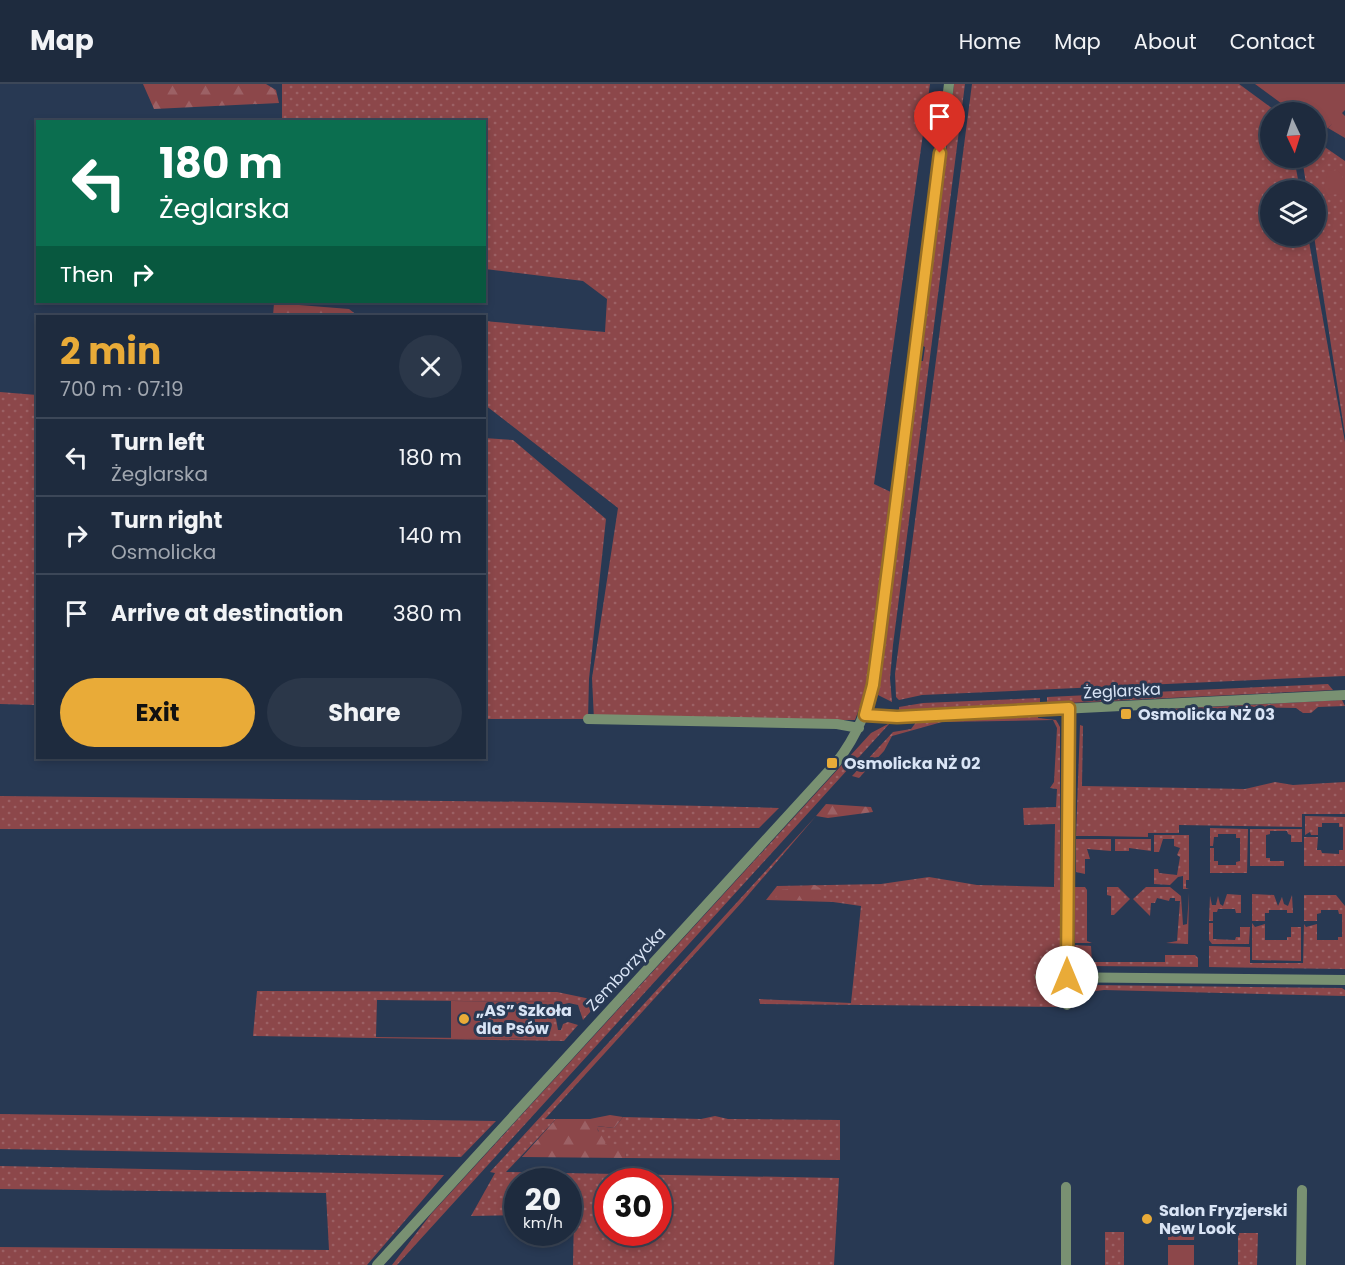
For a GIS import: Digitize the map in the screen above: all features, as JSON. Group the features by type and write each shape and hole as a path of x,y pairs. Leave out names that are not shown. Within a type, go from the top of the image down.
{"street":[{"name":"Zemborzycka","path":"377,1265 836,764 859,728 873,685 949,84"},
{"name":"Żeglarska","path":"865,715 897,717 1345,695"},
{"path":"1067,1005 1069,708"},
{"path":"588,719 837,724 859,728"},
{"path":"1040,977 1345,980"},
{"path":"1066,1187 1066,1265"},
{"path":"1301,1265 1302,1190"}],"green space":[{"path":"143,84 266,84 276,90 279,103 154,109"},
{"path":"282,84 930,84 874,484 895,494 866,690 855,720 594,720 592,678 618,508 486,406 486,321 605,332 607,299 583,281 486,269 486,120 282,120"},
{"path":"954,84 965,84 893,645 890,678 892,702 878,695 920,361 923,361 925,347 923,346"},
{"path":"972,84 1239,84 1263,102 1260,102 1260,168 1296,168 1298,180 1260,180 1260,246 1310,246 1345,442 1345,676 922,695 899,700 896,697 895,674"},
{"path":"1255,84 1345,84 1345,110 1342,113 1345,116 1345,138 1328,128 1332,124 1326,129 1326,102 1279,102"},
{"path":"1326,148 1345,161 1345,435 1316,246 1326,246 1326,180 1305,180 1304,168 1326,168"},
{"path":"1337,170 1342,175 1345,190 1342,194 1327,195 1326,180 1328,171"},
{"path":"274,303 349,309 357,315 273,315"},
{"path":"0,392 36,395 36,705 0,704"},
{"path":"486,438 513,440 606,519 589,679 588,719 486,719"},
{"path":"1328,684 1333,690 1047,704 1047,697"},
{"path":"1040,698 1040,704 899,711 899,707 923,703"},
{"path":"1342,700 1345,706 1318,707 1311,713 1303,713 1296,708 1253,707 1151,713 1151,710"},
{"path":"1038,715 1038,718 1056,720 1060,727 1060,954 1044,970 1043,967 1036,971 1037,986 1045,986 1058,998 1060,1007 760,1004 759,999 851,1003 861,906 833,902 766,900 777,886 881,884 929,877 977,885 1054,887 1055,824 1024,825 1023,808 1056,807 1057,789 1050,788 1054,782 1057,728 1053,720 942,722 892,736 884,751 859,778 852,776 893,732 911,729 917,721"},
{"path":"890,723 397,1265 392,1265 431,1214 871,733"},
{"path":"1080,725 1083,726 1082,786 1245,789 1275,782 1293,785 1345,782 1345,814 1302,814 1302,827 1179,825 1179,833 1148,833 1148,827 1098,827 1098,836 1076,836"},
{"path":"0,796 542,802 779,808 759,828 0,829"},
{"path":"826,804 871,807 873,812 828,818 816,816"},
{"path":"816,816 743,901 545,1119 556,1119 510,1168 504,1168 504,1215 471,1216 495,1173 490,1172"},
{"path":"1305,816 1345,817 1345,866 1304,866 1304,837 1318,837 1317,850 1321,850 1322,853 1339,854 1339,850 1343,850 1343,827 1339,827 1339,823 1322,823 1322,827 1318,827 1318,835 1311,835 1310,832 1305,835"},
{"path":"1098,827 1148,827 1148,837 1098,836"},
{"path":"1210,828 1248,829 1247,873 1210,873 1210,848 1214,848 1214,861 1218,861 1218,865 1236,865 1236,862 1240,861 1240,838 1236,838 1236,834 1218,834 1218,837 1214,837 1213,846 1210,846"},
{"path":"1250,829 1302,829 1302,842 1291,842 1291,835 1287,831 1270,831 1270,834 1266,835 1266,858 1270,858 1270,861 1284,861 1284,866 1250,866"},
{"path":"1154,835 1189,835 1189,880 1186,880 1186,888 1189,889 1183,889 1183,876 1178,877 1170,885 1154,884 1154,869 1158,869 1159,873 1177,875 1180,857 1177,855 1180,848 1174,846 1174,839 1163,839 1159,852 1154,852"},
{"path":"1076,839 1111,839 1111,851 1087,849 1090,859 1085,859 1085,874 1076,872"},
{"path":"1115,839 1151,839 1151,851 1129,848 1129,851 1115,851"},
{"path":"815,885 827,893 810,900 776,898 777,893 781,890"},
{"path":"1075,887 1085,887 1087,890 1087,941 1092,943 1075,943"},
{"path":"1107,887 1118,887 1130,899 1114,915 1111,915 1111,896 1107,895"},
{"path":"1146,887 1170,887 1181,896 1183,925 1187,924 1189,893 1188,944 1166,943 1177,941 1180,901 1175,901 1175,898 1170,898 1169,901 1157,898 1155,903 1151,903 1150,916 1133,899"},
{"path":"1227,894 1241,895 1241,913 1236,913 1235,909 1218,909 1217,912 1213,912 1213,921 1209,921 1210,896 1212,905 1216,905 1218,896 1223,906"},
{"path":"1252,894 1274,895 1278,906 1282,897 1284,904 1288,906 1292,895 1293,913 1287,913 1287,910 1269,910 1269,913 1265,913 1265,921 1252,921"},
{"path":"1304,895 1336,895 1345,906 1345,969 1209,967 1209,946 1250,947 1250,963 1303,963 1304,924 1306,927 1317,924 1317,940 1338,940 1338,937 1342,937 1342,914 1339,914 1338,910 1321,910 1321,913 1317,914 1317,921 1304,921"},
{"path":"1209,923 1213,923 1213,939 1235,940 1236,937 1240,937 1240,927 1250,927 1249,944 1212,944 1209,940"},
{"path":"1252,923 1255,927 1265,924 1265,940 1287,940 1287,937 1291,937 1291,927 1301,927 1301,961 1252,960"},
{"path":"1075,945 1091,946 1092,962 1165,962 1165,955 1195,955 1198,958 1198,967 1088,966 1076,955"},
{"path":"1092,985 1342,988 1345,990 1345,996 1104,990 1088,992 1075,1005 1077,998"},
{"path":"257,991 557,992 600,1001 583,1020 578,1005 569,1003 560,1005 556,1019 558,1030 561,1030 563,1024 568,1022 578,1025 564,1041 253,1036","holes":["377,1000 554,1002 543,1039 376,1037"]},
{"path":"451,1001 555,1002 543,1039 451,1038"},
{"path":"0,1114 496,1121 461,1157 0,1149"},
{"path":"610,1115 623,1117 614,1128 597,1126 598,1131 608,1135 605,1144 625,1145 626,1158 522,1157 556,1119 590,1119"},
{"path":"715,1116 728,1119 840,1120 840,1160 626,1158 625,1152 605,1144 596,1126 614,1128 623,1117 701,1119"},
{"path":"0,1166 444,1175 367,1265 0,1265 0,1247 329,1250 326,1193 0,1189"},
{"path":"582,1173 594,1174 594,1246 672,1246 672,1175 839,1178 834,1265 573,1265 573,1246 582,1246"},
{"path":"1168,1226 1195,1226 1194,1240 1168,1240"},
{"path":"1105,1232 1124,1232 1124,1265 1105,1265"},
{"path":"1238,1233 1258,1233 1257,1265 1238,1265"},
{"path":"1168,1245 1194,1245 1194,1265 1168,1265"}],"place":[{"name":"Osmolicka NŻ 03","path":"1126,714"},
{"name":"Osmolicka NŻ 02","path":"832,763"},
{"name":"„AS” Szkoła dla Psów","path":"464,1019"},
{"name":"Salon Fryzjerski New Look","path":"1147,1219"}],"route":[{"path":"940,153 873,685 865,715 897,717 1069,708 1067,977"}]}
